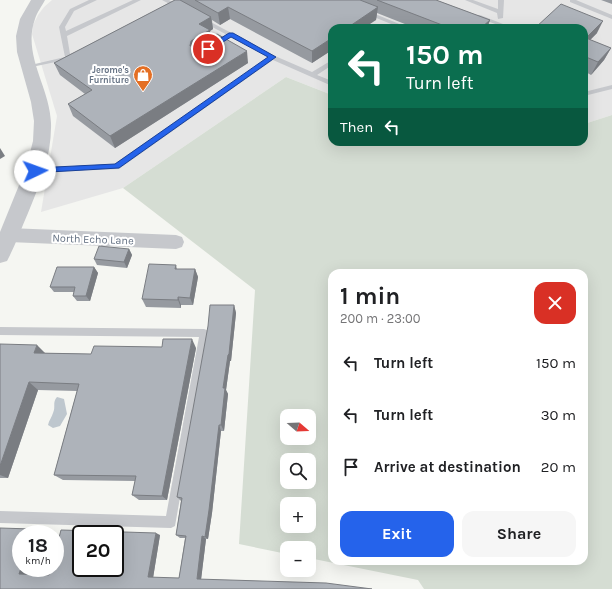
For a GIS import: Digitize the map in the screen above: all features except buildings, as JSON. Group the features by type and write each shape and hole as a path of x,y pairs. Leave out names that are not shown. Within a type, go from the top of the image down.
{"street":[{"path":"0,255 4,235 35,171 43,139 42,119 33,91 22,69 16,48 16,32 21,20 28,9 38,0"},
{"name":"North Echo Lane","path":"4,235 176,242"}],"lane":[{"path":"68,58 62,27 72,10 94,0"},
{"path":"63,35 138,0"},
{"path":"165,0 185,10"},
{"path":"468,0 501,12"},
{"path":"498,24 501,12 501,0"},
{"path":"573,0 572,1 612,17"},
{"path":"165,7 172,3"},
{"path":"357,8 396,24"},
{"path":"470,13 494,24"},
{"path":"198,17 228,36 328,82"},
{"path":"22,69 68,58 82,51"},
{"path":"35,171 116,166 273,57"},
{"path":"312,75 328,65"},
{"path":"588,93 612,87"},
{"path":"0,331 204,333 171,522 0,517"}],"shaded area":[{"path":"52,0 612,0 612,115 588,123 588,24 328,24 328,93 286,77 123,188 41,212 57,116 32,34 33,25 44,7"},
{"path":"286,77 328,93 328,146 588,146 588,123 612,115 612,589 424,589 418,580 344,565 588,565 588,269 328,269 328,562 316,559 316,541 280,541 280,553 239,544 255,290 123,188"},
{"path":"57,397 64,399 67,414 60,426 53,428 48,425 54,411"}],"place":[{"name":"Jerome's Furniture","path":"143,92"}],"route":[{"path":"35,171 116,166 273,57 231,35 208,49"}]}
